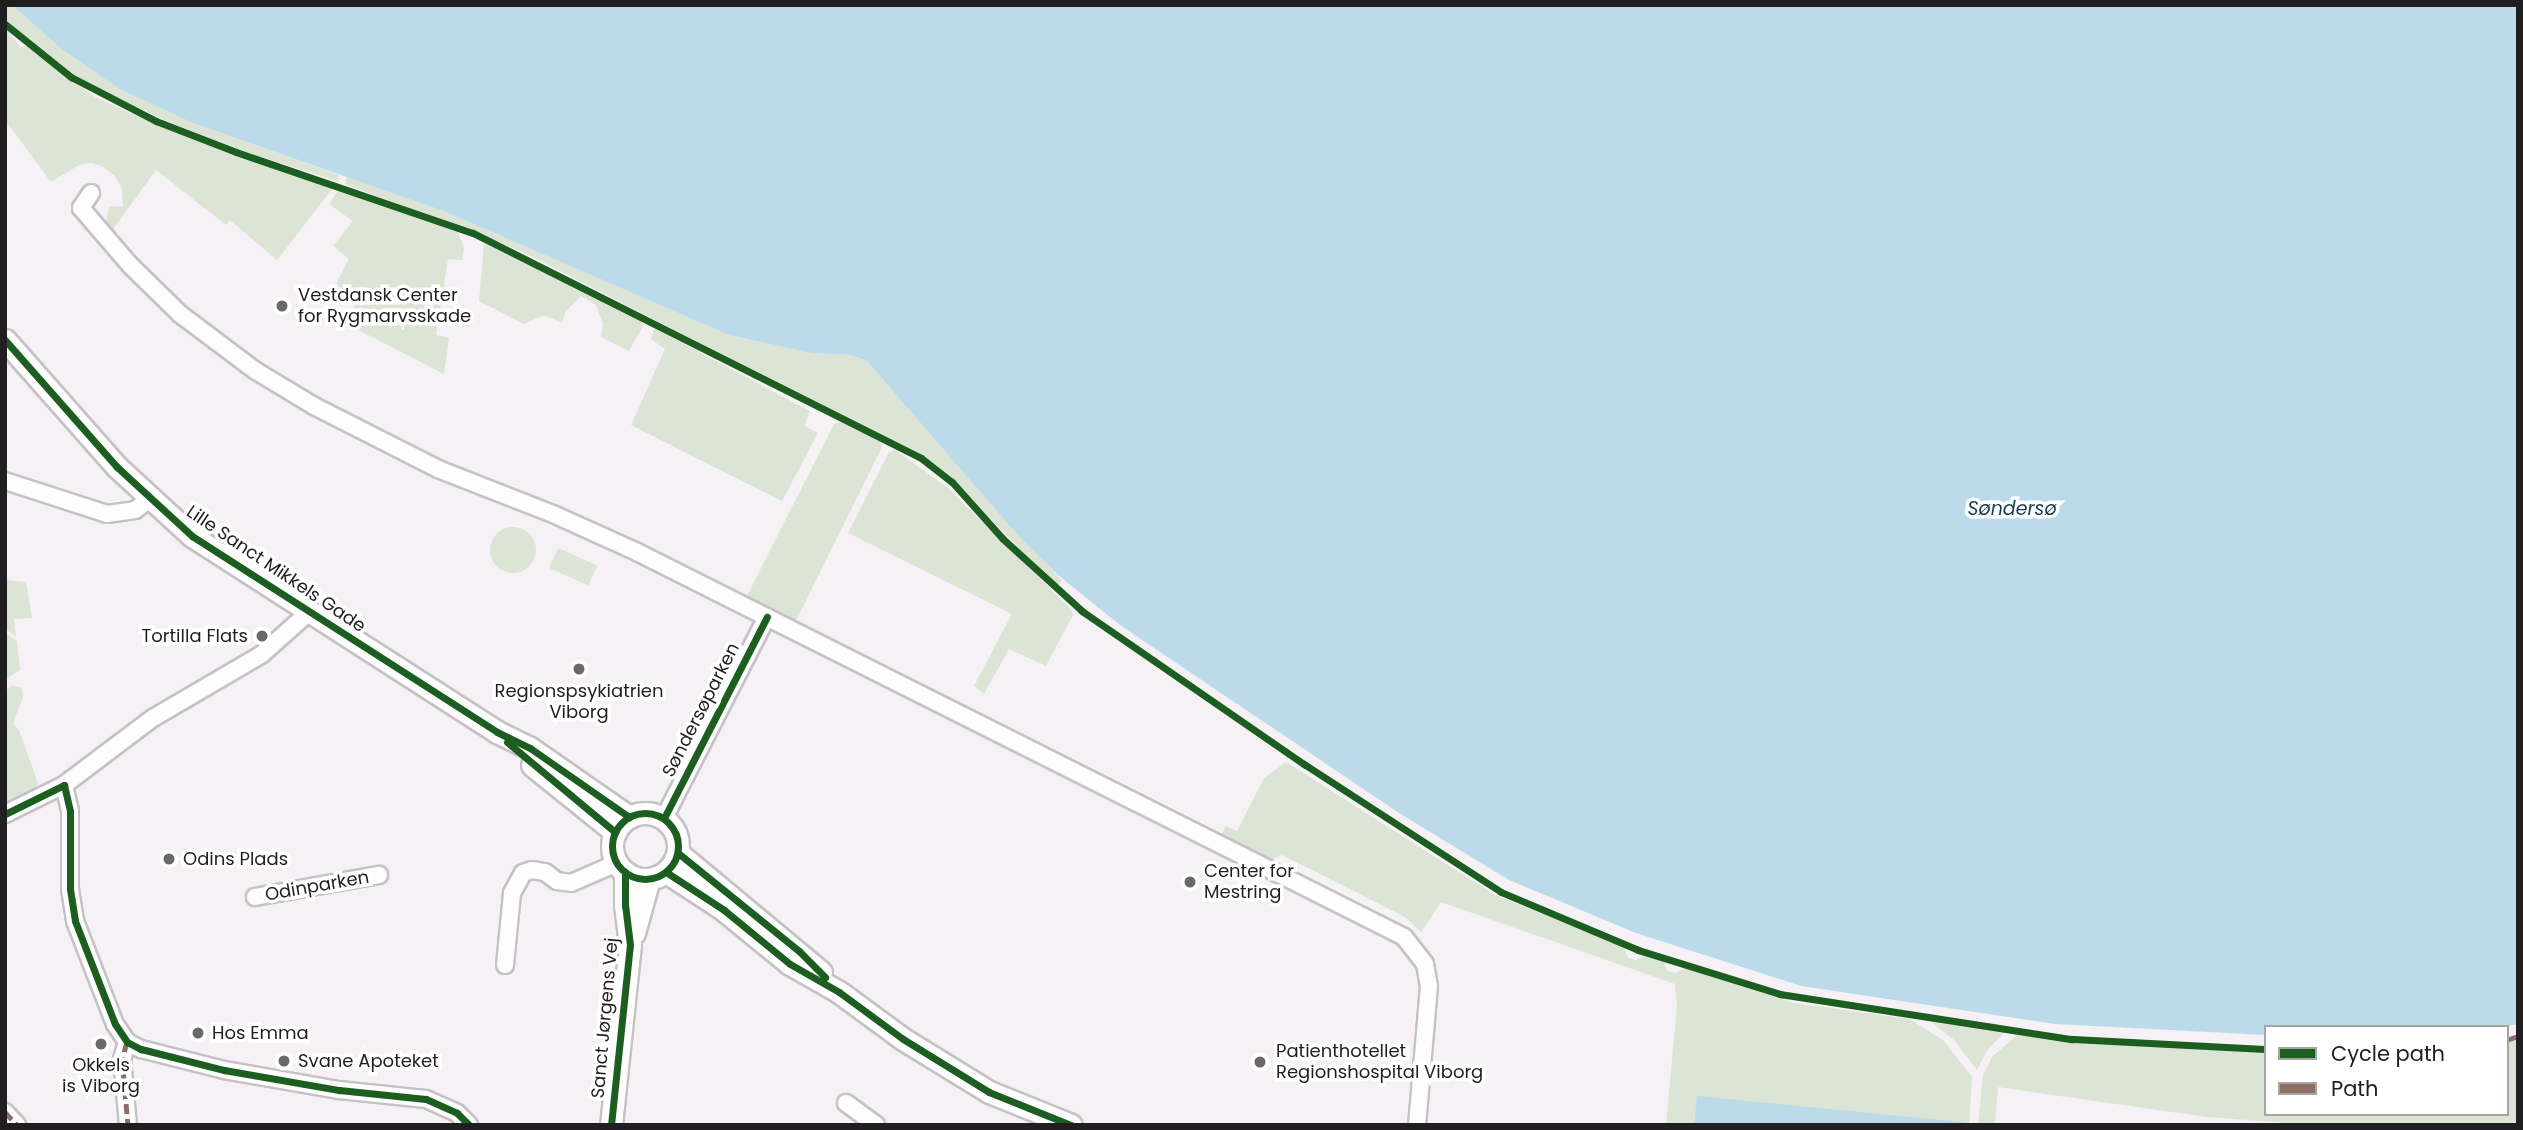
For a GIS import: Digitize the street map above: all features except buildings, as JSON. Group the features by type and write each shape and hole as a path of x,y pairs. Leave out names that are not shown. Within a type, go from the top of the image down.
{"main road":[{"name":"Lille Sanct Mikkels Gade","path":"5,340 117,467 192,536 308,613 498,732 530,748 622,824"},
{"path":"839,992 800,951 678,853 676,833 664,818 643,813 622,824 612,842 621,867 657,876 724,910 790,964 839,992 903,1040 989,1092 1071,1125"},
{"path":"657,876 678,853"},
{"name":"Sanct Jørgens Vej","path":"611,1125 630,945 621,867"},
{"name":"Sanct Jørgens Vej","path":"630,945 657,876"}],"street":[{"path":"91,193 81,208 130,265 180,314 256,371 314,406 438,469 601,536 1404,937 1425,964 1429,986 1417,1125"},
{"path":"5,481 107,514 135,510 150,499"},
{"path":"5,814 64,785 153,718 261,655 308,613"},
{"name":"Søndersøparken","path":"664,818 767,617"},
{"path":"64,785 70,811 70,889 75,921 115,1024 127,1042 141,1049 215,1068 339,1090 426,1100 457,1113 469,1125"},
{"path":"505,965 512,893 523,873 532,870 545,872 557,881 571,883 621,867"},
{"name":"Odinparken","path":"255,897 379,875"},
{"path":"127,1042 122,1059 128,1125"},
{"path":"846,1103 874,1124"},
{"path":"5,1112 18,1125"}],"green space":[{"path":"5,5 12,5 58,46 193,123 339,175 337,181 243,151 162,119 81,80 38,49 5,19"},
{"path":"5,28 21,47 25,46 95,97 152,123 333,188 277,260 230,220 226,225 156,170 111,232 106,223 109,206 123,207 122,189 115,176 102,166 91,163 79,165 51,182 5,120"},
{"path":"347,177 446,212 729,335 811,353 851,355 867,361 1062,581 1057,587 930,461 523,252 345,184"},
{"path":"339,189 457,231 464,247 462,260 448,259 436,335 449,338 444,374 345,323 356,303 334,288 349,259 333,246 353,221 329,204"},
{"path":"484,243 641,320 643,326 629,351 601,337 603,324 596,305 581,296 566,311 562,323 544,315 524,324 479,301"},
{"path":"654,328 810,411 804,426 818,433 782,501 631,425 665,349 651,339"},
{"path":"840,422 880,441 882,447 795,623 746,598 834,424"},
{"path":"895,450 948,488 1072,610 1073,615 1046,666 1009,649 984,694 974,686 1012,614 848,533 889,452"},
{"path":"513,527 529,534 536,550 529,566 513,573 497,566 490,550 497,534"},
{"path":"558,548 597,565 588,586 549,568"},
{"path":"5,580 26,582 32,618 14,619 16,637 5,628"},
{"path":"5,633 17,641 20,670 5,680"},
{"path":"13,685 22,688 23,697 13,723 19,730 38,783 34,791 5,804 5,691"},
{"path":"1286,762 1495,895 1623,946 1628,958 1636,960 1645,955 1664,961 1667,971 1676,973 1685,968 1794,1003 1909,1019 1943,1040 1972,1077 1969,1125 1666,1125 1677,1006 1675,984 1441,902 1421,932 1405,917 1282,855 1269,861 1220,837 1226,826 1237,831 1264,778"},
{"path":"1931,1022 2004,1033 1988,1049 1977,1070 1954,1040"},
{"path":"2017,1035 2076,1042 2264,1051 2264,1116 2509,1116 2509,1042 2518,1040 2518,1125 2314,1125 2207,1117 1998,1087 1995,1125 1978,1125 1983,1075 1992,1057"}],"water":[{"name":"Søndersø","path":"12,5 2518,5 2518,1024 2264,1025 2264,1035 2055,1024 1801,986 1636,933 1509,880 1399,813 1120,625 1058,575 1017,534 867,361 851,355 811,353 729,335 446,212 193,123 118,88 58,46"},
{"path":"1697,1096 1962,1122 1961,1125 1694,1125"}],"marked path":[{"path":"2509,1039 2518,1036"},
{"path":"127,1042 122,1059 128,1125"},
{"path":"5,1112 17,1125"}],"cycle path":[{"path":"5,24 71,77 156,121 236,152 473,233 921,458 952,482 1003,539 1082,611 1304,764 1501,892 1638,950 1780,994 2072,1039 2264,1049"},
{"path":"5,340 117,467 192,536 497,732 530,748 629,817"},
{"path":"664,818 767,617"},
{"path":"507,742 615,832"},
{"path":"5,814 64,785 70,811 70,889 75,921 115,1024 127,1042 141,1049 224,1070 339,1090 426,1099 457,1113 469,1125"},
{"path":"645,813 658,815 673,828 678,846 676,859 663,874 645,879 632,877 617,864 612,846 614,833 627,818 645,813"},
{"path":"678,853 799,951 825,977"},
{"path":"611,1125 630,945 625,906 625,872"},
{"path":"666,872 724,910 790,964 839,992 903,1039 989,1092 1071,1125"}],"place":[{"name":"Vestdansk Center for Rygmarvsskade","path":"282,306"},
{"name":"Tortilla Flats","path":"262,636"},
{"name":"Regionspsykiatrien Viborg","path":"579,669"},
{"name":"Odins Plads","path":"169,859"},
{"name":"Center for Mestring","path":"1190,882"},
{"name":"Hos Emma","path":"198,1033"},
{"name":"Okkels is Viborg","path":"101,1044"},
{"name":"Svane Apoteket","path":"284,1061"},
{"name":"Patienthotellet Regionshospital Viborg","path":"1260,1062"}]}
